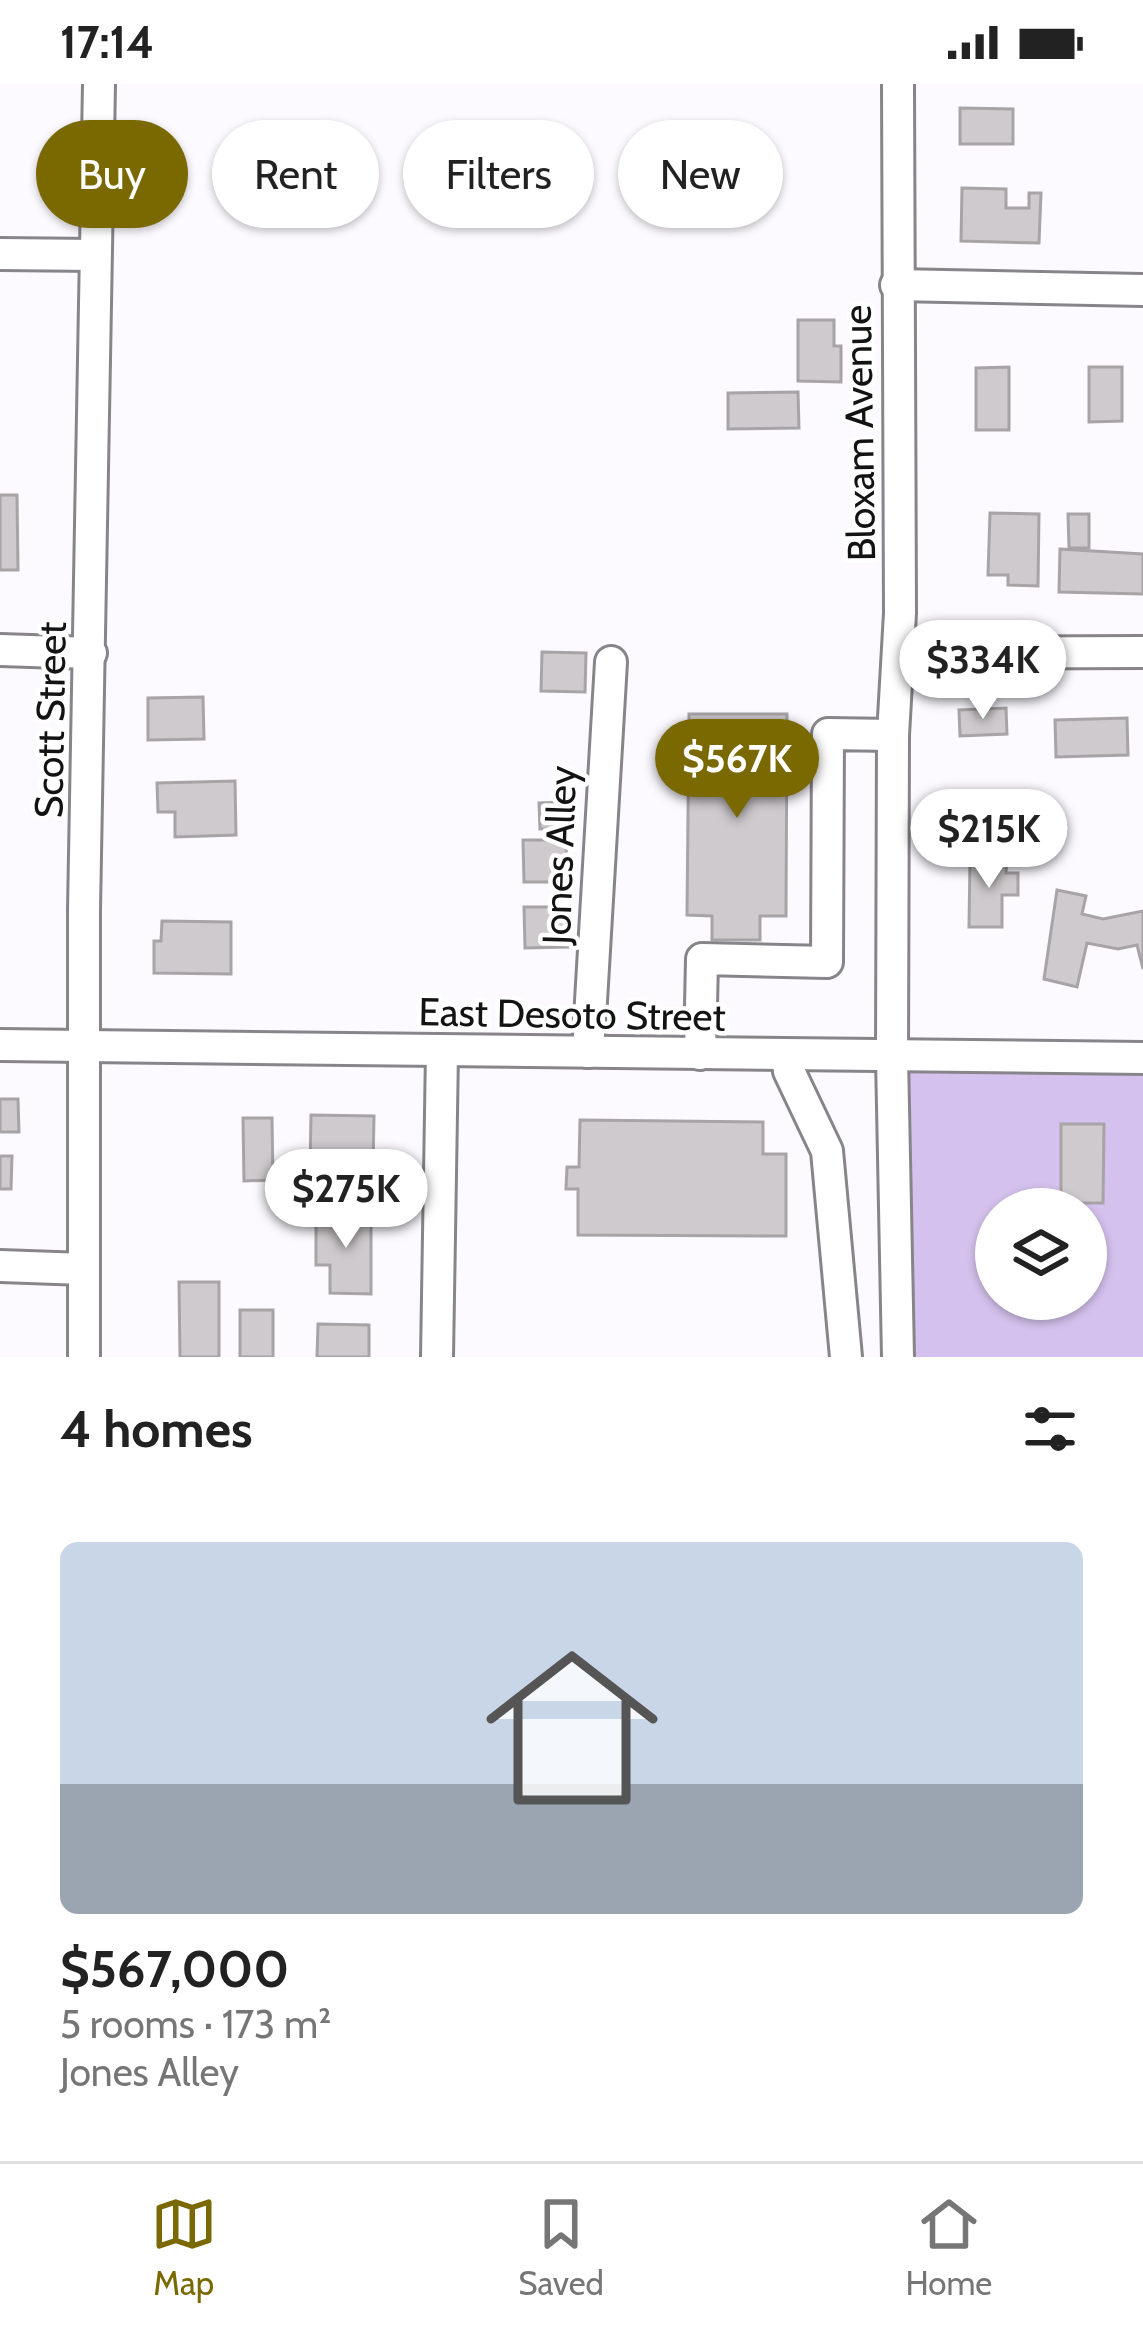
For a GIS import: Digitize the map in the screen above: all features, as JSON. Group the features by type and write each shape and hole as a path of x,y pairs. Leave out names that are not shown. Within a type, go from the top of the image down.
{"street":[{"name":"Scott Street","path":"85,1357 84,1046 99,84"},
{"name":"Bloxam Avenue","path":"898,84 899,653 893,735 892,1057 898,1357"},
{"path":"0,254 95,255"},
{"path":"896,285 1143,290"},
{"path":"0,650 91,653"},
{"path":"899,653 1143,652"},
{"name":"Jones Alley","path":"588,1052 611,662"},
{"path":"700,1054 702,959 826,962 828,734 893,735"},
{"name":"East Desoto Street","path":"0,1045 1143,1058"},
{"path":"437,1357 442,1052"},
{"path":"787,1055 789,1071 827,1150 846,1357"},
{"path":"0,1266 85,1269"}],"shaded area":[{"path":"905,1073 1143,1073 1143,1357 912,1357"}],"building":[{"path":"960,108 1013,109 1013,144 960,144"},
{"path":"962,188 1006,189 1006,208 1029,208 1029,193 1041,193 1039,243 961,241"},
{"path":"798,320 834,320 834,346 841,346 841,382 798,381"},
{"path":"1009,367 1009,430 976,430 976,368"},
{"path":"1089,367 1122,367 1122,421 1089,422"},
{"path":"798,392 799,428 728,429 728,393"},
{"path":"0,495 17,495 18,570 0,570"},
{"path":"990,513 1039,514 1038,586 1008,585 1008,575 988,575"},
{"path":"1068,514 1089,514 1089,548 1069,548"},
{"path":"1060,549 1143,554 1143,594 1059,592"},
{"path":"542,652 586,653 585,692 541,691"},
{"path":"203,697 204,739 148,740 148,698"},
{"path":"1006,708 1007,734 960,736 959,710"},
{"path":"689,714 787,714 786,916 760,916 760,940 712,940 712,916 687,915"},
{"path":"1127,718 1128,755 1056,757 1055,720"},
{"path":"235,781 236,835 175,837 175,812 158,812 157,783"},
{"path":"566,802 567,828 540,829 539,803"},
{"path":"523,840 566,840 567,882 524,882"},
{"path":"970,858 1007,859 1006,873 1018,873 1018,895 1002,895 1002,927 969,927"},
{"path":"1057,890 1086,896 1082,914 1103,919 1143,911 1143,969 1137,945 1118,949 1087,943 1077,987 1044,979"},
{"path":"524,907 568,907 569,947 525,948"},
{"path":"162,921 231,922 231,974 154,973 154,941 161,941"},
{"path":"0,1099 18,1099 19,1132 0,1132"},
{"path":"311,1115 374,1116 373,1167 310,1167"},
{"path":"243,1118 272,1118 273,1180 244,1181"},
{"path":"580,1120 763,1122 763,1154 786,1154 786,1236 578,1235 578,1189 566,1189 567,1167 579,1167"},
{"path":"1061,1124 1104,1124 1103,1188 1061,1188"},
{"path":"0,1156 12,1156 11,1189 0,1189"},
{"path":"316,1213 371,1213 371,1294 330,1293 330,1265 316,1265"},
{"path":"179,1282 219,1282 219,1357 180,1357"},
{"path":"240,1310 273,1310 273,1357 240,1357"},
{"path":"318,1324 369,1325 369,1357 317,1357"}]}
